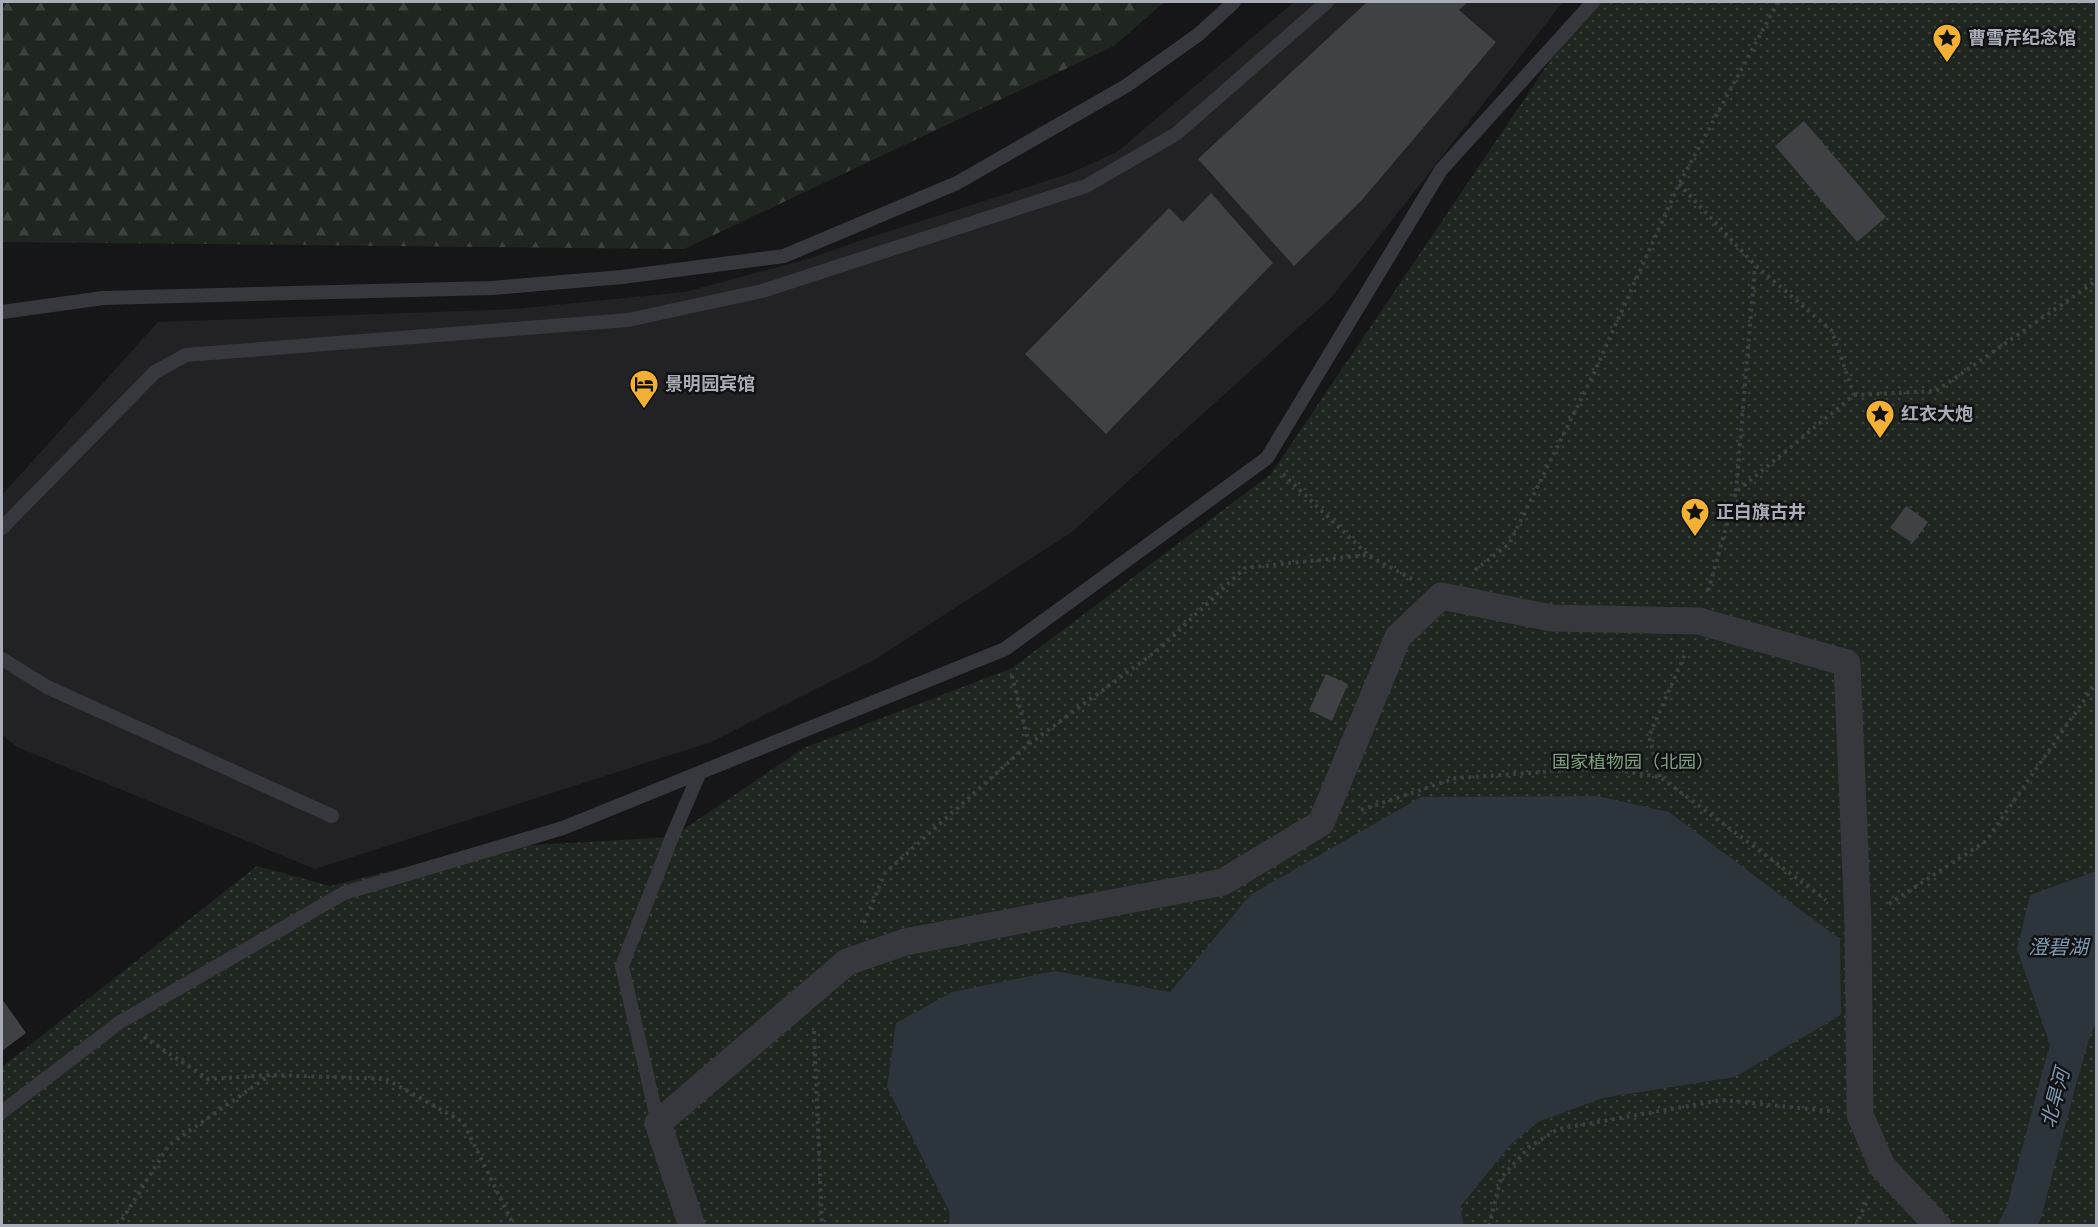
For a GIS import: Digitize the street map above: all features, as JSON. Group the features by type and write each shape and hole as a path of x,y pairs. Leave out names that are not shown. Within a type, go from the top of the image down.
{"street":[{"path":"692,1226 658,1123 847,962 905,942 1223,882 1321,823 1398,637 1441,596 1551,618 1699,621 1847,663 1858,924 1860,1115 1882,1166 1937,1225"}],"lane":[{"path":"2,312 103,298 492,288 622,277 784,256 957,183 1126,86 1199,34 1234,2"},
{"path":"2,528 155,372 186,355 628,320 762,291 1086,186 1176,134 1327,2"},
{"path":"2,1113 120,1022 344,893 563,828 1005,649 1267,458 1441,170 1593,2"},
{"path":"2,659 47,687 332,816"},
{"path":"658,1123 622,966 699,774"}],"path":[{"path":"1267,458 1367,555 1441,596 1509,544 1593,375 1679,184 1778,2"},
{"path":"1679,184 1755,265 1832,331 1854,395"},
{"path":"1660,777 1649,736 1699,621 1736,492 1755,265"},
{"path":"1736,492 1854,395 1936,391 2097,281"},
{"path":"847,962 885,873 1029,744 1159,649 1245,568 1367,555"},
{"path":"1005,649 1029,744"},
{"path":"1321,823 1456,778 1603,768 1660,777 1858,924 1986,841 2097,683"},
{"path":"812,992 822,1226"},
{"path":"120,1022 208,1079 270,1075 386,1079 463,1122 514,1226"},
{"path":"118,1226 169,1145 270,1075"},
{"path":"1489,1226 1501,1178 1528,1147 1558,1129 1722,1100 1860,1115"}],"shaded area":[{"name":"景明园宾馆","path":"1294,2 1563,2 1331,298 1072,532 876,659 711,742 315,869 17,747 2,735 2,495 158,322 515,309 685,292 808,259 1068,174 1117,152"}],"green space":[{"path":"2,2 1164,2 1114,46 684,249 2,242"},
{"name":"国家植物园（北园）","path":"1588,2 2096,2 2096,1225 2,1226 2,1067 257,866 330,886 481,848 672,837 804,748 1012,668 1271,474"}],"water":[{"path":"1597,796 1669,812 1840,939 1841,1015 1735,1077 1603,1098 1538,1122 1510,1145 1461,1206 1463,1225 949,1225 950,1213 887,1087 896,1023 952,992 1055,971 1170,992 1250,895 1421,797"},
{"name":"澄碧湖","path":"2096,871 2096,1025 2060,1074 2017,949 2030,895"}],"building":[{"path":"1367,2 1468,2 1459,10 1496,42 1361,201 1294,266 1198,159"},
{"path":"1804,121 1886,217 1857,242 1775,146"},
{"path":"1211,193 1273,263 1106,434 1025,354 1169,208 1183,222"},
{"path":"1906,506 1928,522 1913,543 1890,528"},
{"path":"1326,674 1348,684 1332,721 1309,710"},
{"path":"2,999 26,1033 2,1051"}],"waterway":[{"name":"北旱河","path":"2017,1226 2024,1212 2084,994 2096,972"}],"place":[{"name":"曹雪芹纪念馆","path":"1947,64"},
{"name":"景明园宾馆","path":"644,410"},
{"name":"红衣大炮","path":"1880,440"},
{"name":"正白旗古井","path":"1695,538"}]}
